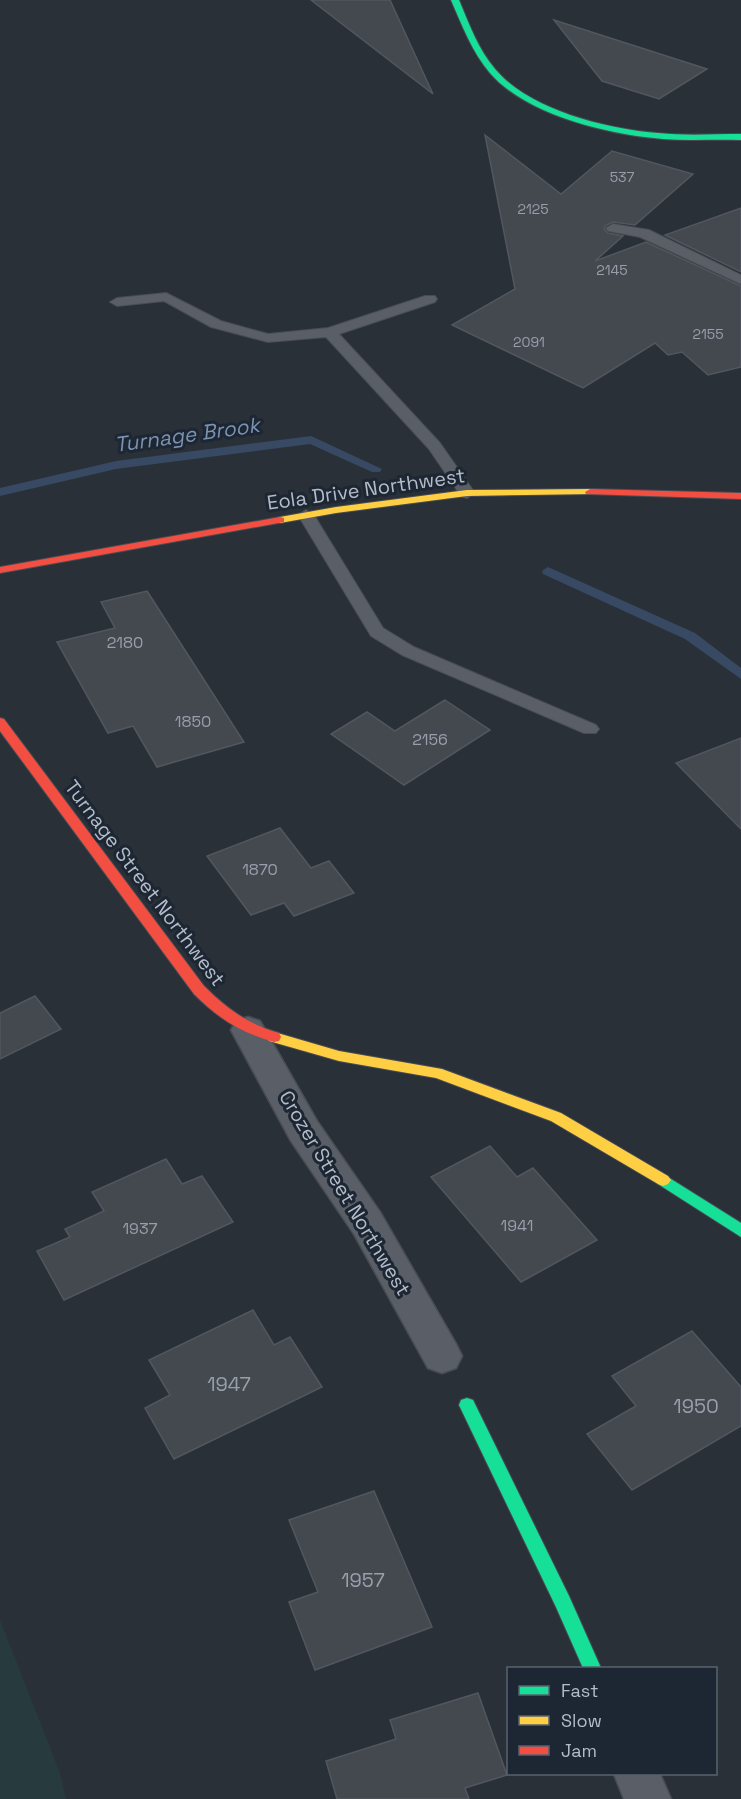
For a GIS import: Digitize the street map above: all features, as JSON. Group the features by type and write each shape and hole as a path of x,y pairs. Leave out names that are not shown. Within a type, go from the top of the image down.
{"street":[{"path":"455,0 479,52 495,74 537,105 601,125 651,135 741,137"},
{"name":"Eola Drive Northwest","path":"0,570 306,515 467,493 602,492 741,496"},
{"name":"Turnage Street Northwest","path":"0,722 199,990 221,1014 249,1030 339,1056 437,1073 556,1117 682,1192 741,1231"},
{"name":"Crozer Street Northwest","path":"249,1030 304,1131 367,1223 442,1356"},
{"path":"467,1405 564,1602 592,1667"},
{"path":"638,1775 648,1799"}],"lane":[{"path":"613,228 644,232 741,280"},
{"path":"117,302 166,297 216,324 268,338 330,332 430,299"},
{"path":"330,332 435,446 467,493"},
{"path":"306,515 377,632 408,651 590,729"}],"green space":[{"path":"0,1620 60,1773 66,1799 0,1799"}],"building":[{"path":"311,0 390,0 433,94"},
{"path":"554,20 707,69 659,99 602,81"},
{"path":"485,135 561,194 612,151 693,174 635,225 613,222 605,226 604,229 608,233 623,236 595,261 646,242 741,286 741,367 708,375 682,352 668,355 655,343 583,388 452,325 515,289"},
{"path":"741,208 741,272 665,235"},
{"path":"147,591 244,742 157,767 133,726 108,733 57,642 115,628 101,602"},
{"path":"445,700 490,730 404,785 331,734 367,712 395,731"},
{"path":"741,738 741,829 676,763"},
{"path":"280,828 311,868 329,861 354,893 294,916 284,903 251,915 207,856"},
{"path":"35,996 61,1029 0,1059 0,1013"},
{"path":"490,1146 517,1177 533,1168 597,1240 521,1282 431,1177"},
{"path":"166,1159 182,1184 202,1176 233,1222 64,1300 37,1251 70,1237 65,1229 104,1211 92,1192"},
{"path":"253,1310 274,1345 290,1337 322,1387 174,1459 145,1408 170,1395 149,1360"},
{"path":"692,1331 741,1387 741,1426 632,1490 587,1434 636,1406 612,1376"},
{"path":"374,1491 432,1627 315,1670 289,1602 318,1592 289,1520"},
{"path":"478,1693 507,1775 465,1788 469,1799 337,1799 326,1761 396,1739 390,1720"}],"waterway":[{"name":"Turnage Brook","path":"0,492 116,465 311,440 376,469"},
{"name":"Turnage Brook","path":"548,571 690,636 741,675"}],"traffic: fast":[{"path":"455,0 467,29 494,73 508,86 545,107 609,128 649,135 741,137"},
{"path":"663,1180 741,1231"},
{"path":"467,1405 563,1602 592,1667"}],"traffic: slow":[{"path":"280,520 336,510 467,493 590,492"},
{"path":"274,1037 339,1056 437,1073 556,1117 663,1180"}],"traffic: jam":[{"path":"590,492 741,496"},
{"path":"0,570 280,520"},
{"path":"0,722 199,990 233,1020 274,1037"}]}
